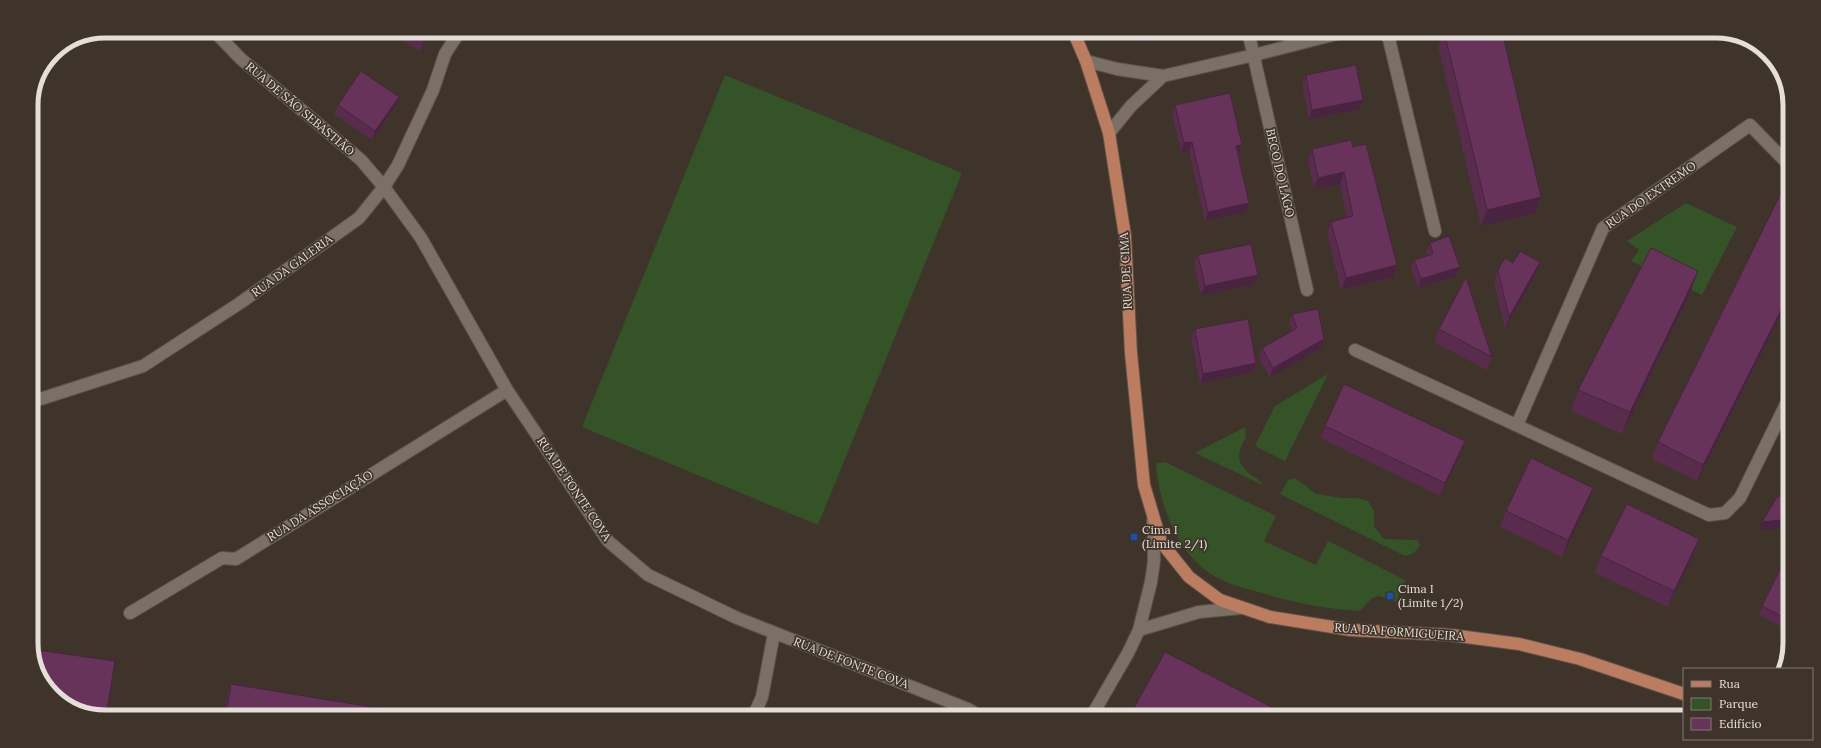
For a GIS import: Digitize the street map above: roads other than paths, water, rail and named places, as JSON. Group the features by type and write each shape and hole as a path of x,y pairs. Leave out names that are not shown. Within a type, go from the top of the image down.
{"main road":[{"name":"RUA DE CIMA","path":"1076,38 1086,61 1109,133 1125,236 1131,353 1144,485 1153,516"},
{"name":"RUA DA FORMIGUEIRA","path":"1153,516 1161,542 1189,578 1220,600 1241,608 1270,617 1351,630 1451,635 1519,644 1580,660 1683,694"}],"street":[{"name":"RUA DE SÃO SEBASTIÃO","path":"220,38 240,59 361,160 384,187"},
{"name":"RUA DA GALERIA","path":"38,400 143,366 240,303 359,218 384,187 398,165 433,90 445,54 455,38"},
{"name":"BECO DO LAGO","path":"1250,38 1307,290"},
{"path":"1086,61 1117,69 1163,76 1321,38"},
{"path":"1389,38 1435,231"},
{"path":"1109,133 1131,106 1163,76"},
{"name":"RUA DO EXTREMO","path":"1517,425 1603,228 1750,125 1783,159"},
{"name":"RUA DE FONTE COVA","path":"384,187 421,238 507,390 608,541 648,575 737,618 970,710"},
{"path":"1355,350 1709,515 1725,513 1740,498 1783,410"},
{"name":"RUA DA ASSOCIAÇÃO","path":"130,613 222,558 236,559 507,390"},
{"path":"1095,710 1124,660 1139,630 1151,582 1154,561 1153,516"},
{"path":"1139,630 1199,612 1241,608"},
{"path":"756,710 762,697 774,633"}],"place":[{"name":"Cima I (Limite 2/1)","path":"1134,537"},
{"name":"Cima I (Limite 1/2)","path":"1390,596"}]}
